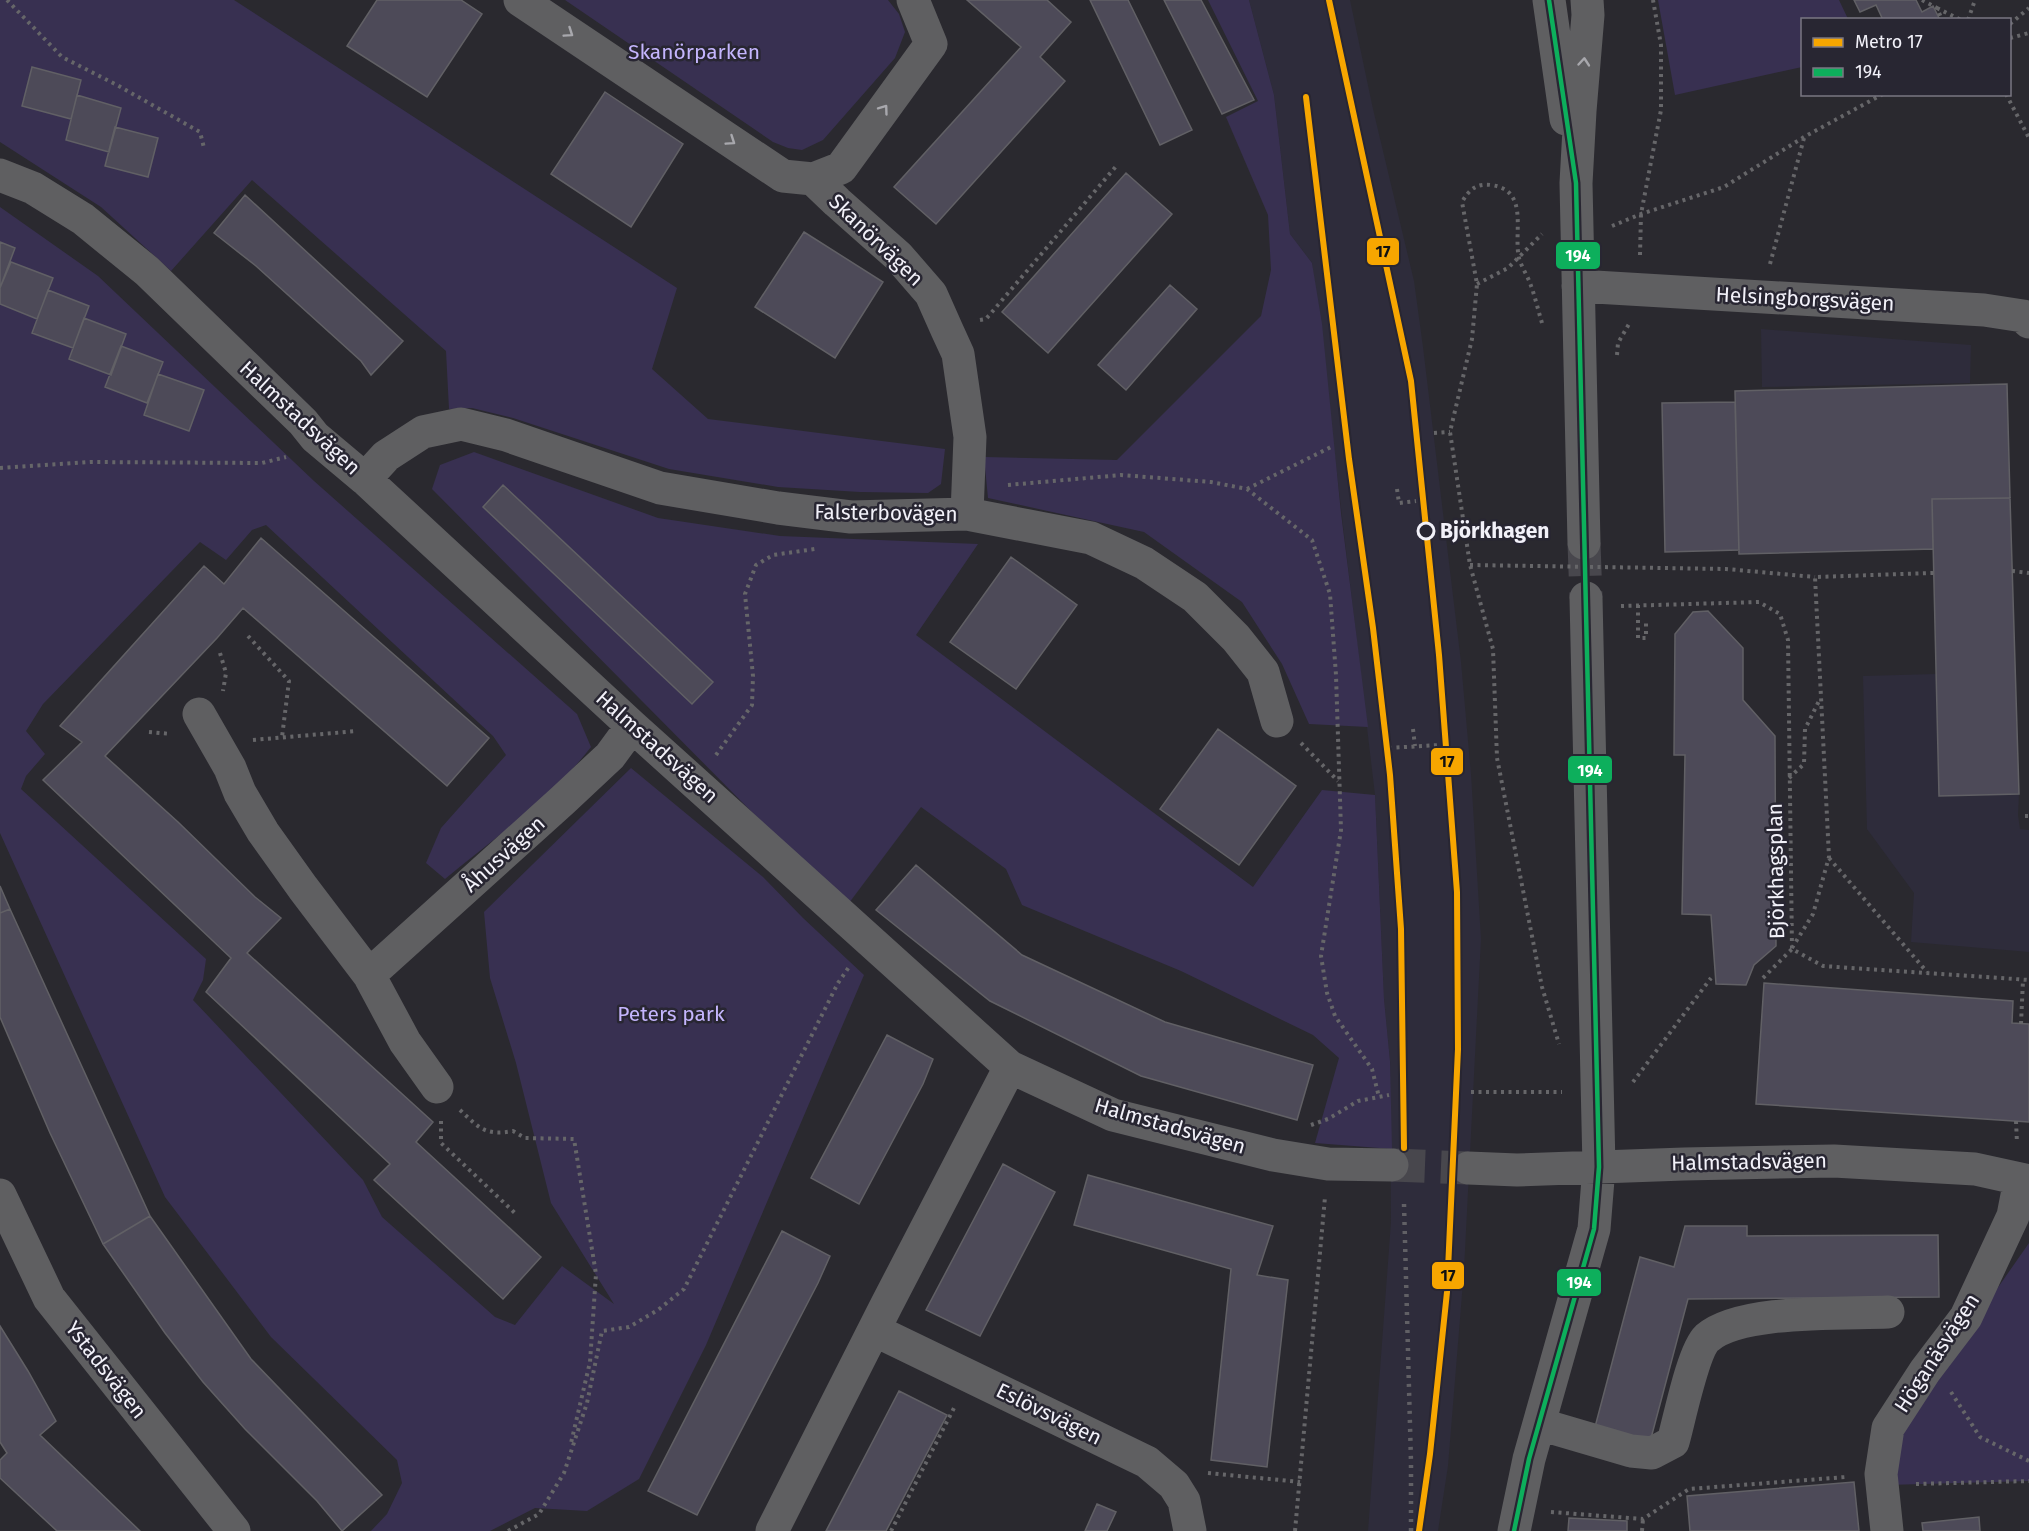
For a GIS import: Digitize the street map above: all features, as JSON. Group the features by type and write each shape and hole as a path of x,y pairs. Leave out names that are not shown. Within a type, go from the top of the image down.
{"street":[{"name":"Skanörvägen","path":"520,0 783,176 813,178 841,168 931,44 913,0"},
{"path":"1549,0 1576,183"},
{"path":"1587,0 1588,15 1576,183 1578,286 1591,555"},
{"name":"Halmstadsvägen","path":"0,175 33,188 83,219 147,271 303,422 315,437 365,479 632,726 1010,1067 1113,1115 1273,1155 1328,1164 1392,1165"},
{"name":"Skanörvägen","path":"813,178 898,256 931,294 958,354 970,437 968,502"},
{"name":"Helsingborgsvägen","path":"1578,286 1984,310 2023,316 2029,322"},
{"name":"Falsterbovägen","path":"365,479 386,456 423,432 461,424 506,435 660,488 778,508 851,517 968,502 1091,537 1144,563 1195,597 1236,638 1263,672 1277,721"},
{"path":"1517,1516 1539,1424 1594,1229 1599,1167 1600,594"},
{"path":"199,714 263,832 369,975 405,1042 437,1087"},
{"name":"Åhusvägen","path":"369,975 610,756 632,726"},
{"path":"772,1531 1010,1067"},
{"name":"Halmstadsvägen","path":"1468,1168 1517,1170 1834,1161 1955,1167 2024,1180"},
{"name":"Höganäsvägen","path":"1887,1531 1882,1479 1888,1428 1925,1371 1966,1317 2013,1216 2024,1180"},
{"name":"Ystadsvägen","path":"0,1195 49,1298 234,1531"},
{"path":"1539,1424 1631,1451 1652,1453 1673,1442 1696,1359 1706,1339 1727,1326 1764,1317 1888,1312"},
{"name":"Eslövsvägen","path":"874,1330 1147,1462 1174,1485 1184,1501 1190,1531"}],"path":[{"path":"7,0 62,57 200,132 204,148"},
{"path":"1617,367 1618,343 1634,316 1638,289 1641,214 1661,110 1660,45 1653,0"},
{"path":"1922,0 1957,18"},
{"path":"1969,18 1975,0"},
{"path":"1937,8 1941,18"},
{"path":"2011,23 2029,9"},
{"path":"2011,38 2029,33"},
{"path":"1641,214 1724,187 1804,137 1879,96"},
{"path":"2007,96 2029,138"},
{"path":"1761,297 1804,137"},
{"path":"947,330 986,319 1118,164"},
{"path":"1519,258 1516,206 1510,193 1497,186 1484,184 1469,190 1462,202 1477,284 1472,339 1450,432 1470,565 1493,649 1497,758 1542,987 1562,1053"},
{"path":"1477,284 1508,268 1549,228"},
{"path":"1434,433 1450,432"},
{"path":"0,468 90,462 262,463 293,455 315,437"},
{"path":"1247,489 1333,446"},
{"path":"968,502 1121,475 1211,482 1247,489 1312,540 1330,594 1336,675 1341,830 1321,956 1327,993 1335,1016 1371,1069 1379,1097"},
{"path":"1397,489 1399,503 1416,501"},
{"path":"712,762 752,705 753,676 745,594 756,565 773,555 815,549 851,517"},
{"path":"1470,565 1591,555 1815,577 1933,573"},
{"path":"1591,555 1600,594"},
{"path":"2012,571 2029,573"},
{"name":"Björkhagsplan","path":"1792,949 1813,914 1829,857 1815,577"},
{"name":"Björkhagsplan","path":"1600,594 1638,605 1759,602 1780,614 1788,640 1792,949"},
{"path":"1638,605 1638,638 1646,638 1646,621"},
{"path":"248,636 289,681 282,738"},
{"path":"1789,778 1804,764 1805,729 1820,698"},
{"path":"1277,721 1292,733 1338,781"},
{"path":"1413,729 1415,746"},
{"path":"222,755 254,740 357,731"},
{"path":"1389,748 1439,745"},
{"path":"1829,857 1927,972"},
{"path":"508,1531 539,1514 564,1473 587,1403 602,1332 629,1327 658,1310 684,1289 838,983 868,939"},
{"path":"1763,978 1792,949 1823,966 2029,980"},
{"path":"1627,1090 1711,978"},
{"path":"2021,1023 2023,980"},
{"path":"437,1087 478,1127 498,1134 513,1131 525,1138 574,1139 596,1274 590,1362 564,1473"},
{"path":"437,1087 441,1114 441,1143 517,1215"},
{"path":"1471,1092 1563,1092"},
{"path":"1273,1155 1299,1130 1328,1119 1358,1101 1389,1095"},
{"path":"1295,1531 1328,1164"},
{"path":"891,1531 971,1376"},
{"path":"1951,1392 1980,1437 2029,1461"},
{"path":"1152,1467 1300,1482"},
{"path":"1517,1516 1556,1514 1643,1519 1689,1489 1882,1479 2029,1481"},
{"path":"1642,1531 1643,1519"}],"shaded area":[{"path":"1249,0 1350,0 1414,281 1423,347 1461,662 1471,774 1481,939 1464,1270 1448,1466 1438,1531 1368,1531 1391,1222 1390,1061 1384,999 1375,795 1312,263 1290,234 1274,95"},
{"path":"1761,329 1971,345 1970,383 1762,387"},
{"path":"1936,674 1939,796 2019,794 2020,829 2029,830 2029,952 1911,942 1914,893 1867,829 1863,676"}],"green space":[{"path":"0,0 234,0 677,288 652,369 708,419 945,449 941,484 928,493 778,487 669,469 513,418 472,408 449,409 446,351 252,180 171,271 101,207 0,142"},
{"name":"Skanörparken","path":"565,0 888,0 899,14 905,32 895,58 823,140 802,150 773,142"},
{"path":"1208,0 1249,0 1274,95 1290,234 1312,263 1322,324 1341,513 1368,727 1309,724 1282,664 1242,602 1144,532 988,498 984,457 1117,460 1261,316 1271,270 1268,215 1226,117 1258,101"},
{"path":"1658,0 1839,0 1848,18 1801,18 1801,67 1675,95"},
{"name":"Peters park","path":"0,207 98,276 314,481 577,714 591,747 541,801 445,879 426,863 441,828 506,755 493,736 266,525 252,530 226,560 200,542 43,704 26,731 45,754 26,776 21,789 206,959 203,980 193,1000 363,1180 382,1217 495,1317 515,1325 562,1266 614,1304 551,1203 516,1063 490,978 484,912 631,768 763,877 864,975 706,1345 639,1479 587,1511 535,1508 490,1531 371,1531 387,1514 402,1483 397,1460 271,1337 165,1197 0,833"},
{"path":"474,452 658,518 780,536 978,544 916,635 1253,887 1322,790 1375,795 1384,999 1390,1061 1392,1149 1315,1143 1339,1058 1313,1035 1181,971 1022,905 1006,869 921,807 846,907 432,489 440,465"},
{"path":"2029,1243 2029,1481 1887,1485 1895,1435"}],"building":[{"path":"377,0 461,0 482,14 427,97 347,46"},
{"path":"967,0 1047,0 1071,22 1040,57 1065,81 936,224 894,187 1021,47"},
{"path":"1090,0 1128,0 1192,130 1160,145"},
{"path":"1164,0 1201,0 1254,100 1222,114"},
{"path":"1854,0 1916,0 1922,12 1933,6 1939,18 1882,18 1876,5 1860,12"},
{"path":"32,67 81,80 71,119 22,106"},
{"path":"605,92 683,144 631,227 551,174"},
{"path":"77,95 121,108 109,152 66,140"},
{"path":"115,127 158,138 148,177 105,166"},
{"path":"1126,173 1172,214 1048,353 1002,312"},
{"path":"245,195 403,341 371,375 361,361 256,266 214,233"},
{"path":"804,232 883,282 835,358 755,307"},
{"path":"0,242 15,248 0,288"},
{"path":"11,262 53,278 37,319 0,304 0,288"},
{"path":"1170,285 1197,309 1126,390 1098,365"},
{"path":"48,290 89,306 73,348 32,333"},
{"path":"84,318 126,334 111,375 69,359"},
{"path":"121,346 163,362 147,403 105,387"},
{"path":"158,374 204,390 189,431 144,415"},
{"path":"2007,384 2010,498 1932,499 1933,549 1739,554 1735,391"},
{"path":"1735,402 1739,550 1665,552 1662,403"},
{"path":"503,485 713,682 692,704 483,507"},
{"path":"2010,498 2019,794 1939,796 1932,499"},
{"path":"261,538 489,738 447,786 243,608 105,756 178,822 255,897 281,918 247,953 433,1122 416,1142 541,1257 503,1299 374,1180 390,1164 206,992 231,958 43,780 82,742 60,726 204,566 224,584"},
{"path":"1011,557 1077,605 1016,689 950,642"},
{"path":"1708,611 1743,648 1743,700 1775,736 1776,946 1754,965 1746,985 1716,984 1711,915 1682,914 1685,755 1674,755 1675,634 1693,612"},
{"path":"1218,729 1296,786 1239,865 1160,809"},
{"path":"916,865 1022,955 1165,1022 1313,1065 1297,1120 1141,1076 990,1001 876,910"},
{"path":"0,886 10,909 0,913"},
{"path":"10,909 150,1216 103,1244 50,1133 0,1017 0,913"},
{"path":"1764,983 2013,1001 2012,1023 2029,1024 2029,1122 1756,1104"},
{"path":"887,1035 933,1059 923,1084 859,1204 811,1178"},
{"path":"1003,1164 1055,1192 980,1336 926,1310"},
{"path":"1088,1175 1273,1226 1257,1275 1288,1280 1267,1467 1211,1460 1231,1269 1074,1225"},
{"path":"150,1216 251,1359 382,1495 342,1531 317,1501 245,1429 203,1382 165,1333 103,1244"},
{"path":"1685,1226 1747,1226 1747,1236 1938,1235 1939,1297 1688,1299 1650,1442 1595,1427 1640,1257 1674,1267"},
{"path":"782,1231 830,1256 697,1515 648,1491"},
{"path":"0,1326 56,1421 40,1435 140,1531 57,1531 0,1478 0,1460 7,1453 0,1442"},
{"path":"899,1391 947,1415 886,1531 826,1531"},
{"path":"1854,1482 1859,1531 1690,1531 1687,1496"},
{"path":"1097,1504 1116,1512 1107,1531 1085,1531"},
{"path":"1979,1517 1980,1531 1923,1531 1922,1523"},
{"path":"1569,1518 1627,1521 1627,1531 1568,1531"}],"tunnel":[{"path":"1584,543 1586,598"},
{"path":"1392,1165 1468,1168"}],"railway":[{"path":"1404,1204 1411,1531"}],"metro line":[{"name":"17","path":"1329,0 1411,381 1439,655 1457,892 1458,1049 1447,1292 1430,1454 1419,1531"},
{"name":"17","path":"1306,97 1349,459 1373,628 1390,775 1401,929 1404,1148"}],"transit line":[{"name":"194","path":"1514,1531 1529,1459 1594,1229 1599,1167 1576,183 1549,0"}],"place":[{"name":"Björkhagen","path":"1426,531"}]}
